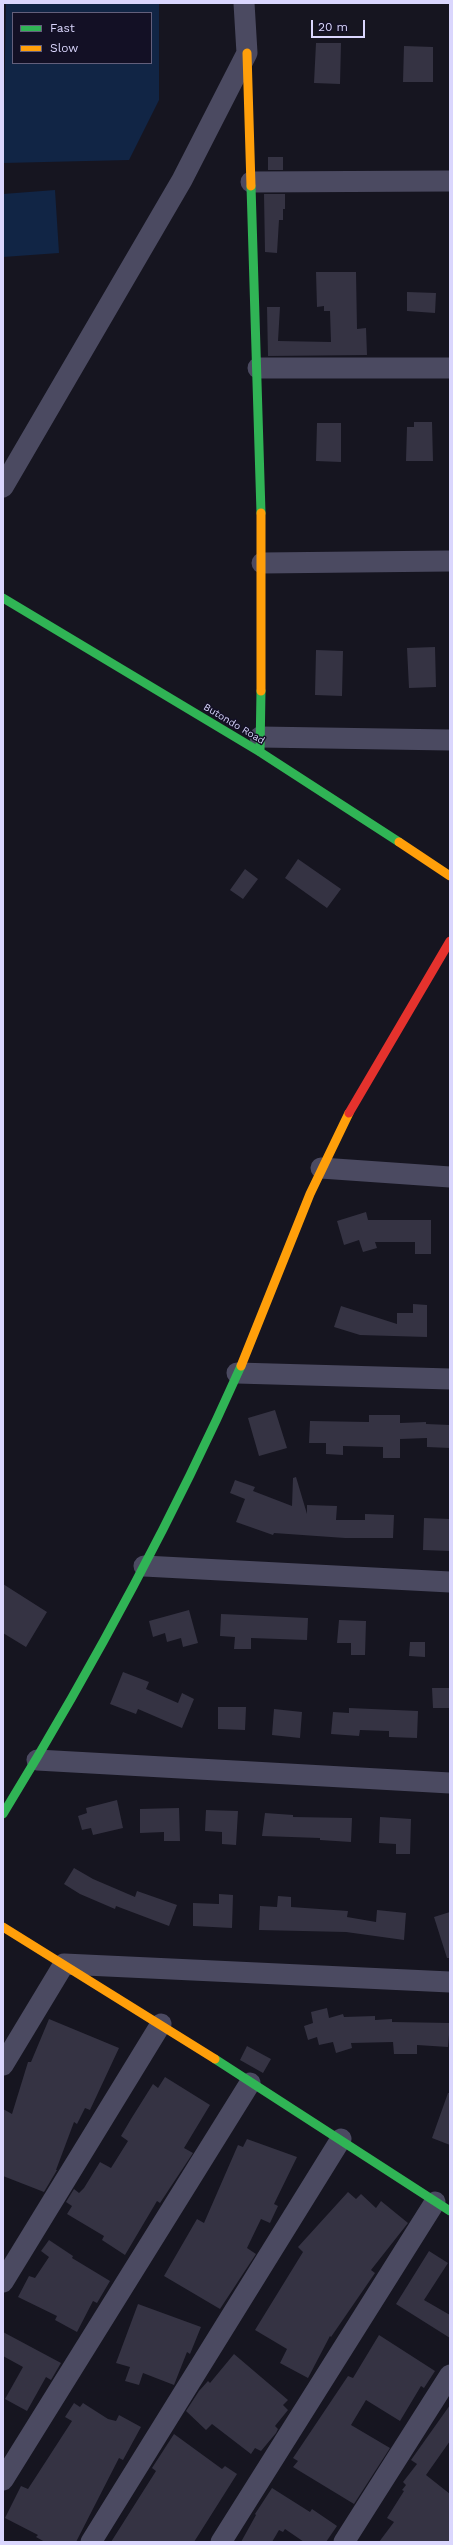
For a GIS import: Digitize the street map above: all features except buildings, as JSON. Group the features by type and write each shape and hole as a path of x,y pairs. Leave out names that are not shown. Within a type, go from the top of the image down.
{"street":[{"path":"244,3 248,53 258,368 262,563 260,745 450,740"},
{"path":"3,487 182,180 248,53"},
{"path":"251,182 450,181"},
{"path":"258,368 450,368"},
{"path":"262,563 450,561"},
{"name":"Butondo Road","path":"3,598 260,745 450,876"},
{"path":"3,1814 37,1760 144,1566 237,1372 321,1168 372,1072 450,941"},
{"path":"321,1168 450,1177"},
{"path":"237,1372 450,1379"},
{"path":"144,1566 450,1582"},
{"path":"37,1760 450,1783"},
{"path":"3,1927 161,2024 250,2083 341,2139 443,2207 221,2542"},
{"path":"64,1964 450,1982"},
{"path":"3,2065 64,1964"},
{"path":"3,2282 161,2024"},
{"path":"3,2480 250,2083"},
{"path":"91,2542 341,2139"},
{"path":"344,2542 450,2374"}],"water":[{"path":"6,3 159,3 159,100 129,160 3,163"},
{"path":"55,190 59,253 3,257 3,194"}],"traffic: fast":[{"path":"251,186 261,513"},
{"path":"3,598 260,752 399,842"},
{"path":"260,752 261,691"},
{"path":"3,1814 68,1705 159,1538 215,1424 241,1366"},
{"path":"215,2059 450,2211"}],"traffic: slow":[{"path":"247,53 251,186"},
{"path":"261,513 261,691"},
{"path":"399,842 450,876"},
{"path":"241,1366 310,1194 349,1113"},
{"path":"3,1927 215,2059"}],"traffic: jam":[{"path":"349,1113 450,941"}]}
